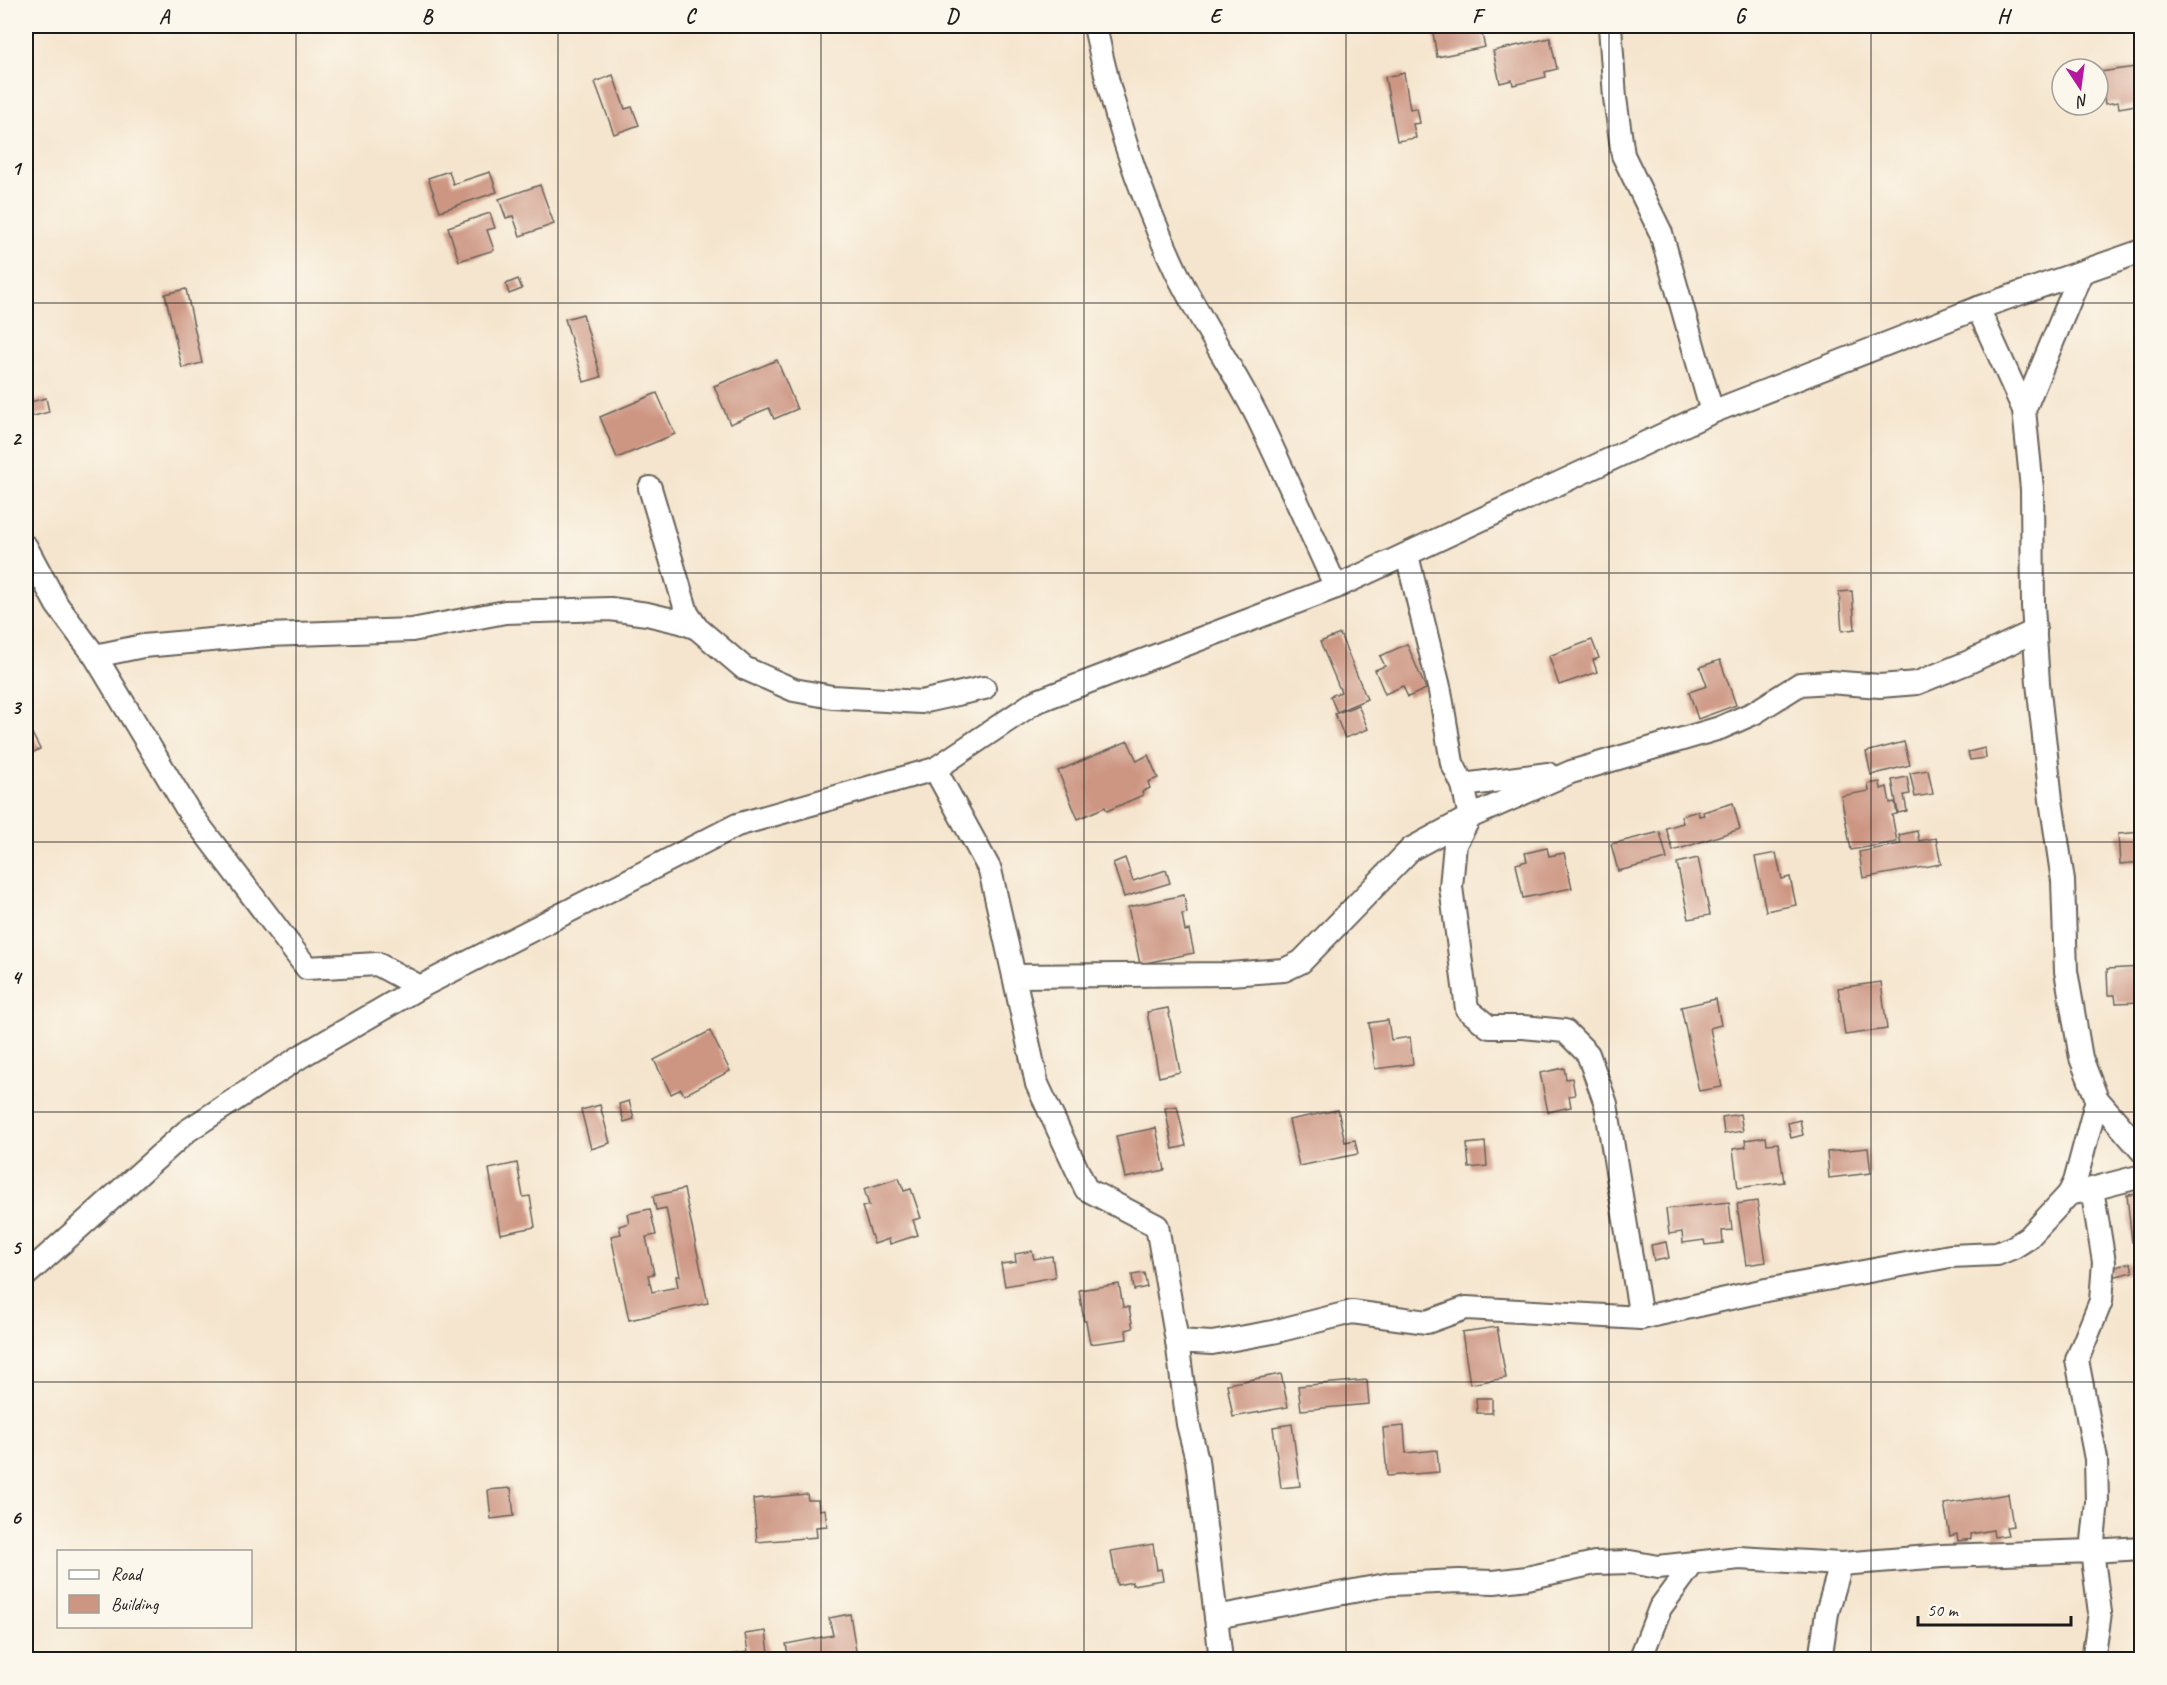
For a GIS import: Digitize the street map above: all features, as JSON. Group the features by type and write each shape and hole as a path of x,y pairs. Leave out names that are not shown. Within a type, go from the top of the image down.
{"street":[{"path":"1095,26 1106,79 1120,127 1155,222 1177,272 1257,417 1336,587"},
{"path":"1610,26 1615,98 1623,155 1661,233 1712,412"},
{"path":"26,1275 187,1131 303,1055 420,987 737,825 935,769 1035,702 1336,587 1712,412 1978,308 2142,251"},
{"path":"2024,410 2081,273"},
{"path":"1978,308 2024,410 2032,489 2035,630 2050,788 2063,881 2066,971 2081,1058 2097,1099 2142,1151"},
{"path":"650,488 676,583 687,613 697,628 744,668 794,690 832,697 921,702 984,688"},
{"path":"26,548 57,605 95,656 189,812 307,968 377,964 420,987"},
{"path":"1407,555 1440,691 1452,763 1463,785 1470,817 1455,844 1451,887 1467,1010 1489,1027 1565,1031 1588,1054 1606,1104 1641,1318"},
{"path":"95,656 142,646 267,635 412,630 505,612 610,609 646,614 697,628"},
{"path":"1014,976 1229,974 1284,970 1301,962 1411,849 1470,817 1571,772 1720,728 1755,713 1800,684 1829,682 1880,686 1917,683 1969,662 2035,630"},
{"path":"935,769 990,870 1037,1084 1086,1189 1157,1226 1177,1341 1188,1424 1197,1460 1221,1659"},
{"path":"1463,785 1571,772"},
{"path":"1177,1341 1212,1343 1273,1332 1352,1312 1427,1322 1466,1308 1641,1318 1766,1290 1950,1256 1997,1254 2028,1238 2069,1194 2075,1182 2097,1099"},
{"path":"2069,1194 2142,1176"},
{"path":"2092,1189 2104,1262 2101,1301 2077,1360 2096,1459 2097,1502 2092,1551 2100,1613 2093,1659"},
{"path":"1216,1617 1391,1584 1494,1582 1527,1578 1595,1563 1630,1562 1658,1568 1740,1558 1841,1564 1942,1556 2142,1548"},
{"path":"1640,1659 1660,1608 1693,1563"},
{"path":"1820,1659 1827,1613 1841,1564"}],"building":[{"path":"1480,26 1485,47 1437,57 1433,33 1444,31 1443,27"},
{"path":"1550,38 1557,69 1545,72 1546,77 1513,85 1512,80 1500,83 1493,51"},
{"path":"2142,66 2142,104 2119,108 2118,102 2110,103 2110,71"},
{"path":"1404,73 1410,109 1417,108 1420,123 1413,124 1416,138 1397,141 1385,77"},
{"path":"613,75 625,109 632,107 639,125 614,134 595,82"},
{"path":"449,171 453,184 490,172 497,192 440,211 428,178"},
{"path":"540,185 554,224 520,236 513,216 506,218 499,199"},
{"path":"490,213 495,228 487,230 494,250 459,261 448,227"},
{"path":"518,279 522,289 509,294 506,284"},
{"path":"186,289 202,363 182,368 165,294"},
{"path":"583,314 601,377 584,382 565,319"},
{"path":"777,360 797,409 774,419 769,408 730,424 714,386"},
{"path":"657,393 675,434 617,458 600,417"},
{"path":"46,398 49,412 26,418 26,403"},
{"path":"1852,591 1855,629 1842,631 1839,592"},
{"path":"1340,634 1367,699 1337,712 1330,696 1341,692 1320,642"},
{"path":"1592,640 1599,658 1593,660 1597,672 1559,685 1549,656"},
{"path":"1407,644 1426,689 1408,697 1403,686 1385,694 1375,670 1385,666 1380,656"},
{"path":"1720,660 1736,705 1698,719 1689,692 1707,686 1700,667"},
{"path":"1358,705 1368,729 1345,738 1335,714"},
{"path":"26,722 40,749 26,756"},
{"path":"1128,741 1137,761 1148,755 1158,778 1148,782 1150,788 1142,792 1143,795 1107,811 1105,807 1078,819 1058,771"},
{"path":"1904,742 1910,765 1871,775 1866,752"},
{"path":"1985,748 1986,758 1970,760 1968,752"},
{"path":"1928,770 1933,794 1915,797 1910,773"},
{"path":"1907,777 1910,794 1904,795 1907,811 1898,813 1892,780"},
{"path":"1880,782 1881,789 1887,787 1890,803 1895,802 1897,814 1892,815 1897,842 1851,850 1841,796 1869,791 1868,784"},
{"path":"1733,803 1740,829 1673,851 1666,828 1683,823 1681,816 1698,811 1699,816 1704,815 1703,812"},
{"path":"1917,831 1919,841 1936,838 1941,864 1863,878 1859,852 1901,844 1899,835"},
{"path":"1660,832 1667,859 1618,871 1611,844"},
{"path":"2142,832 2142,862 2120,864 2118,834"},
{"path":"1547,848 1549,856 1564,853 1572,888 1523,898 1516,864 1527,861 1525,853"},
{"path":"1776,853 1782,879 1790,877 1796,905 1766,911 1755,857"},
{"path":"1125,858 1133,881 1166,870 1170,883 1124,897 1113,863"},
{"path":"1698,858 1710,915 1689,919 1677,863"},
{"path":"1184,895 1187,913 1182,914 1185,931 1189,930 1194,953 1140,964 1128,907"},
{"path":"2142,967 2142,1002 2116,1003 2115,995 2108,995 2107,969"},
{"path":"1881,982 1887,1029 1845,1035 1838,988"},
{"path":"1716,999 1721,1025 1710,1028 1722,1087 1699,1091 1681,1007"},
{"path":"1168,1008 1180,1072 1159,1077 1147,1012"},
{"path":"1388,1020 1391,1040 1410,1037 1413,1064 1375,1069 1369,1023"},
{"path":"710,1031 730,1071 684,1095 681,1089 671,1094 654,1060"},
{"path":"1564,1068 1566,1079 1572,1078 1575,1095 1569,1096 1571,1107 1548,1112 1540,1073"},
{"path":"629,1101 634,1119 624,1122 619,1104"},
{"path":"600,1105 610,1143 591,1149 581,1110"},
{"path":"1177,1106 1186,1146 1173,1149 1165,1108"},
{"path":"1338,1110 1345,1142 1355,1140 1358,1154 1299,1166 1289,1120"},
{"path":"1740,1114 1743,1131 1724,1134 1722,1117"},
{"path":"1800,1120 1803,1135 1791,1138 1788,1123"},
{"path":"1156,1128 1165,1170 1125,1178 1116,1136"},
{"path":"1766,1137 1767,1144 1778,1143 1784,1182 1738,1188 1733,1149 1746,1147 1745,1140"},
{"path":"1485,1142 1487,1166 1469,1168 1467,1144"},
{"path":"1868,1148 1871,1173 1829,1178 1827,1152"},
{"path":"517,1163 523,1197 530,1196 535,1227 500,1234 489,1169"},
{"path":"899,1178 904,1191 911,1189 921,1218 913,1220 918,1235 890,1244 889,1239 874,1244 862,1207 869,1205 864,1189"},
{"path":"684,1189 708,1303 629,1320 611,1236 621,1234 619,1226 629,1223 627,1214 650,1209 656,1235 646,1237 654,1274 648,1275 652,1292 678,1287 676,1276 680,1276 666,1208 656,1210 653,1196"},
{"path":"2142,1194 2142,1241 2132,1242 2127,1195"},
{"path":"1757,1201 1766,1262 1746,1265 1737,1204"},
{"path":"1729,1202 1732,1230 1722,1231 1723,1243 1705,1245 1704,1240 1683,1243 1682,1232 1669,1234 1666,1209"},
{"path":"1666,1242 1669,1258 1654,1261 1651,1245"},
{"path":"1032,1251 1034,1259 1052,1256 1055,1277 1005,1286 1001,1264 1016,1262 1015,1254"},
{"path":"2131,1263 2133,1272 2112,1277 2109,1268"},
{"path":"1144,1273 1147,1287 1134,1290 1132,1275"},
{"path":"1119,1284 1123,1307 1129,1307 1133,1328 1126,1330 1127,1339 1090,1344 1079,1290"},
{"path":"1497,1327 1506,1378 1470,1384 1462,1332"},
{"path":"1281,1374 1288,1407 1233,1417 1227,1384"},
{"path":"1367,1380 1369,1404 1301,1410 1298,1386"},
{"path":"1476,1398 1492,1398 1492,1413 1477,1413"},
{"path":"1292,1424 1300,1486 1281,1488 1273,1427"},
{"path":"1404,1426 1406,1453 1437,1450 1439,1472 1387,1476 1383,1428"},
{"path":"511,1488 514,1516 491,1519 488,1490"},
{"path":"807,1494 808,1500 818,1500 819,1510 825,1509 827,1526 816,1527 817,1537 757,1542 753,1499"},
{"path":"2008,1494 2013,1526 2006,1527 2008,1535 1994,1537 1993,1530 1971,1534 1971,1539 1958,1541 1957,1534 1950,1536 1944,1504"},
{"path":"1153,1544 1157,1570 1161,1569 1163,1580 1117,1585 1111,1551"},
{"path":"850,1614 856,1651 815,1660 789,1660 786,1644 833,1635 829,1618"},
{"path":"766,1631 770,1660 722,1660 722,1656 748,1652 745,1634"}]}
